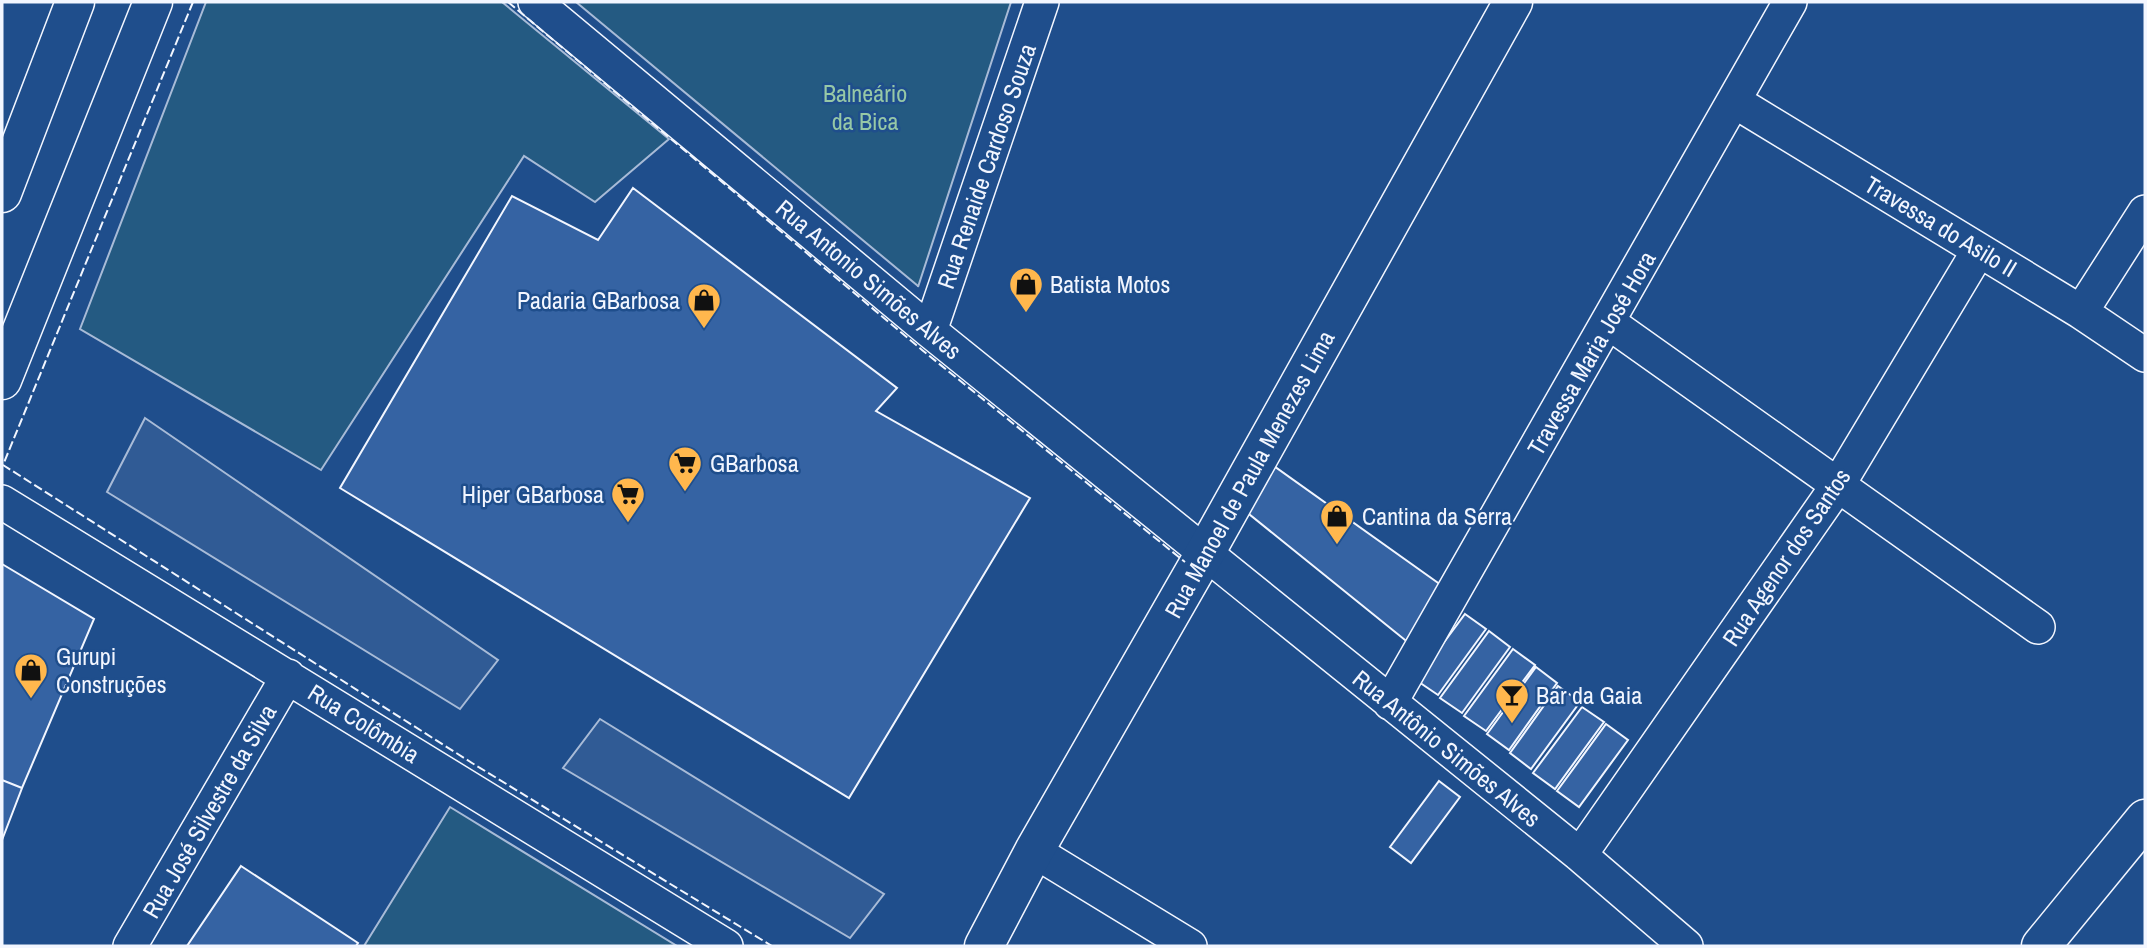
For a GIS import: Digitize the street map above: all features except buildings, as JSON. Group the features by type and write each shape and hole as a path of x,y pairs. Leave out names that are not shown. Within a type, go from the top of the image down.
{"street":[{"path":"2,193 75,2"},
{"path":"2,380 153,2"},
{"name":"Rua Antonio Simões Alves","path":"535,2 930,331 1205,554"},
{"name":"Rua Renaide Cardoso Souza","path":"930,331 1042,2"},
{"name":"Rua Manoel de Paula Menezes Lima","path":"984,946 1034,850 1205,554 1513,2"},
{"name":"Travessa Maria José Hora","path":"1390,703 1790,2"},
{"name":"Travessa do Asilo II","path":"1734,101 2081,312 2145,355"},
{"path":"2081,312 2145,212"},
{"name":"Rua Agenor dos Santos","path":"1580,855 1838,485 1979,250"},
{"path":"1608,322 2038,627"},
{"name":"Rua Colômbia","path":"2,502 726,946"},
{"name":"Rua Antônio Simões Alves","path":"1205,554 1580,855 1686,946"},
{"name":"Rua José Silvestre da Silva","path":"130,946 288,676"},
{"path":"2041,946 2145,819"},
{"path":"1034,850 1190,946"}],"green space":[{"path":"206,2 502,2 669,139 595,202 524,156 321,470 80,329"},
{"name":"Balneário da Bica","path":"576,2 1011,2 918,287 918,286"},
{"path":"450,807 677,946 364,946"}],"shaded area":[{"path":"145,418 498,660 460,709 107,492"},
{"path":"600,719 884,894 850,938 563,768"}],"fence":[{"path":"193,2 3,465 472,763 772,946"},
{"path":"508,2 922,350 1185,562"}],"place":[{"name":"Batista Motos","path":"1026,314"},
{"name":"Padaria GBarbosa","path":"704,330"},
{"name":"GBarbosa","path":"685,493"},
{"name":"Hiper GBarbosa","path":"628,524"},
{"name":"Cantina da Serra","path":"1337,546"},
{"name":"Gurupi Construções","path":"31,700"},
{"name":"Bar da Gaia","path":"1512,725"}]}
